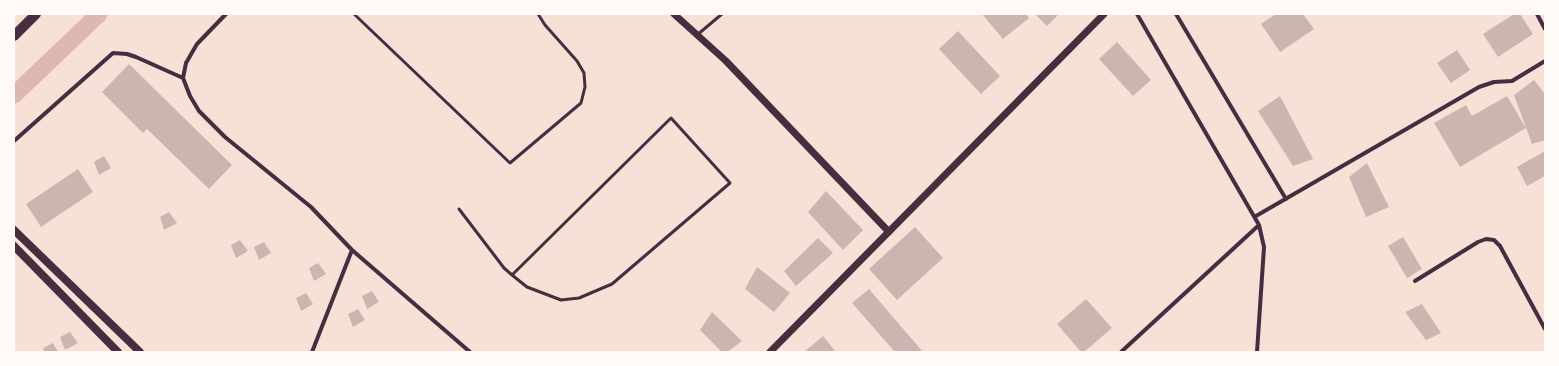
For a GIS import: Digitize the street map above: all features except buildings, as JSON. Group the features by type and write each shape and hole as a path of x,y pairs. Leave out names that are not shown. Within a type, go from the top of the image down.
{"main road":[{"path":"14,36 36,14"},
{"path":"14,230 140,352"},
{"path":"14,246 118,352"}],"street":[{"path":"226,14 197,44 186,63 183,78 198,111 225,137 311,207 352,250 470,352"},
{"path":"674,14 726,61 889,232"},
{"path":"770,352 1104,14"},
{"path":"1137,14 1256,216 1264,247 1256,352"},
{"path":"1176,14 1286,199"},
{"path":"1537,14 1545,29"},
{"path":"14,141 114,53 127,54 136,57 183,78"},
{"path":"1256,216 1479,87 1494,82 1512,81 1545,61"},
{"path":"1121,352 1259,225"},
{"path":"1415,281 1478,242 1486,239 1494,240 1500,246 1545,330"},
{"path":"312,352 352,250"}],"lane":[{"path":"354,14 510,163 581,103 585,87 584,73 577,61 545,25 538,14"},
{"path":"697,35 722,14"},
{"path":"459,209 504,268 512,275 527,286 561,300 579,298 612,284 730,183 671,118 512,275"}],"waterway":[{"path":"14,95 99,14"}]}
